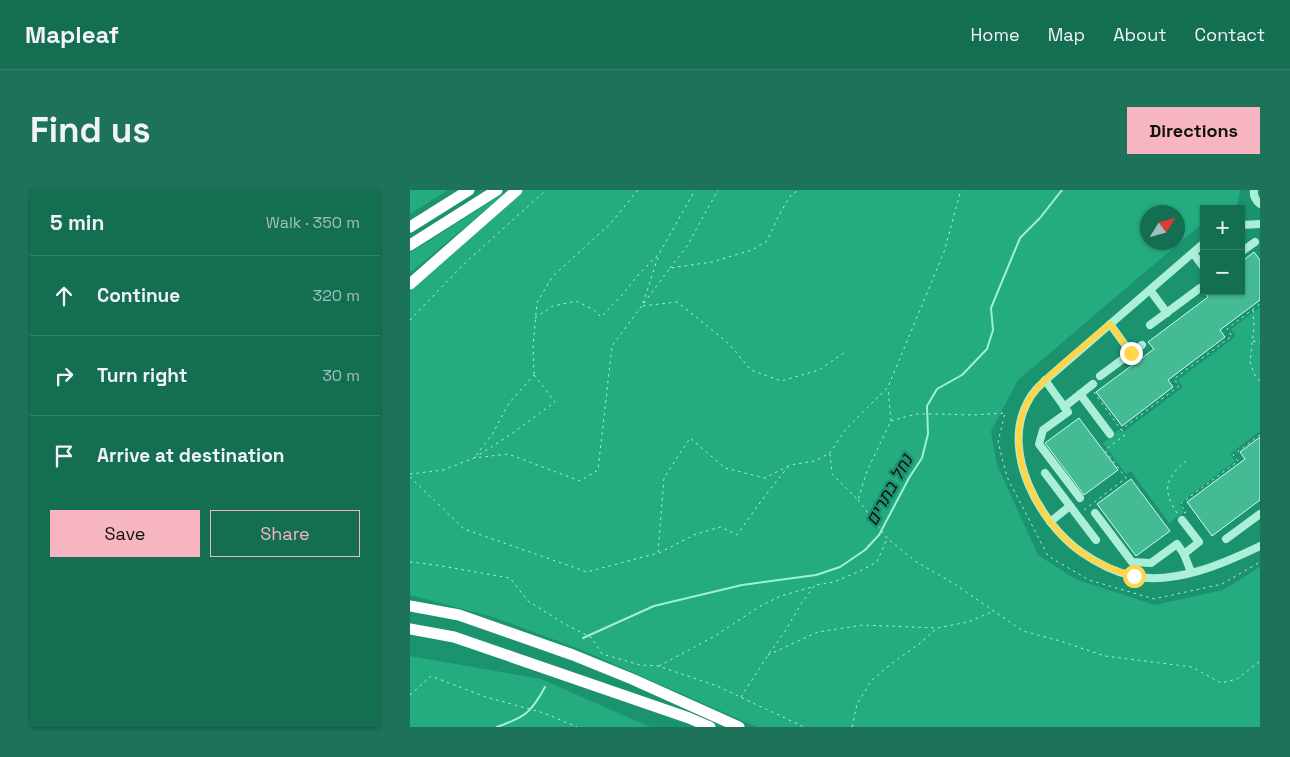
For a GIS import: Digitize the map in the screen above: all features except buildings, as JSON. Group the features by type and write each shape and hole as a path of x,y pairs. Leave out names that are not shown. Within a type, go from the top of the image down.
{"highway":[{"path":"410,227 469,190"},
{"path":"410,245 497,190"},
{"path":"410,284 516,190"},
{"path":"410,606 459,615 572,654 739,727"},
{"path":"410,629 454,637 690,718 710,727"}],"street":[{"path":"1254,190 1256,201 1260,204"},
{"path":"1245,226 1260,224"},
{"path":"1244,250 1254,242"},
{"path":"1200,247 1036,389 1026,403 1021,419 1018,437 1020,456 1026,477 1036,499 1050,522 1080,552 1115,571 1134,576 1172,577 1228,560 1260,546"},
{"path":"1193,253 1200,263"},
{"path":"1150,325 1200,288"},
{"path":"1150,290 1167,313"},
{"path":"1110,324 1131,353"},
{"path":"1100,376 1142,344"},
{"path":"1045,380 1068,412 1043,430 1040,444 1080,498"},
{"path":"1064,407 1091,386"},
{"path":"1080,394 1110,434"},
{"path":"1045,473 1096,540"},
{"path":"1050,522 1070,506"},
{"path":"1095,513 1132,562 1151,563 1176,544 1184,554 1191,572"},
{"path":"1226,539 1260,514"},
{"path":"1181,518 1199,542 1184,554"}],"path":[{"path":"410,320 465,263 546,190"},
{"path":"410,476 443,470 474,458 510,435 555,402 534,375 533,346 537,304 552,277 610,224 638,190"},
{"path":"642,306 659,254 695,190"},
{"path":"474,458 508,454 580,481 598,470 612,346 687,246 718,190"},
{"path":"670,268 712,262 752,250 767,242 779,215 791,195 798,190"},
{"path":"658,553 664,478 690,438 726,468 765,478 790,465 815,461 830,453 846,429 888,387 944,252 961,190"},
{"path":"535,318 553,306 576,301 594,310 601,317 659,254"},
{"path":"642,306 677,302 729,344 751,370 781,381 819,370 845,352"},
{"path":"1121,430 1179,386 1174,380 1232,336 1228,329 1260,304"},
{"path":"1253,310 1254,327 1250,362 1252,370 1260,381"},
{"path":"1252,341 1260,342"},
{"path":"474,458 493,433 510,403 534,375"},
{"path":"1077,515 1126,478 1105,450 1126,435 1091,386"},
{"path":"858,500 867,471 891,421 888,387"},
{"path":"1186,461 1174,472 1167,490 1181,518 1186,512 1180,504 1238,461 1233,455 1260,435"},
{"path":"830,453 832,474 858,500 887,538 915,562 953,583 1023,631 1105,656 1192,667 1221,683 1237,679 1260,660"},
{"path":"410,476 464,529 587,572 658,553 696,534 721,526 737,535 790,465"},
{"path":"658,666 715,636 762,605 781,596 815,585 834,582 860,571 876,562 887,538"},
{"path":"410,562 510,578 528,600 563,623 592,638 602,654 640,665 658,666 717,686 804,727"},
{"path":"741,697 815,585"},
{"path":"768,655 818,632 863,625 937,628 968,622 994,611"},
{"path":"852,727 857,704 871,681 937,628"},
{"path":"410,695 431,676 486,697 544,713 577,727"}],"green space":[{"path":"410,190 448,190 410,214"},
{"path":"509,190 410,273 410,253"},
{"path":"524,190 1240,190 1238,205 1200,205 1200,225 1185,238 1185,205 1140,205 1140,250 1171,250 1018,380 991,431 997,465 1038,555 1075,579 1155,605 1223,590 1260,567 1260,727 757,727 582,650 493,617 410,595 410,291"},
{"path":"1260,307 1260,431 1230,454 1235,461 1179,504 1184,512 1169,523 1131,471 1126,474 1103,443 1119,430 1122,433 1183,387 1178,380 1236,336 1231,329"},
{"path":"410,656 541,679 650,727 410,727"}],"waterway":[{"name":"נחל בתרים","path":"583,638 654,606 742,585 816,575 840,567 865,550 879,535 909,478 922,458 928,434 927,406 937,389 962,375 987,349 993,330 991,308 1020,238 1040,218 1062,190"},
{"name":"נחל בתרים","path":"497,727 526,713 536,703 545,687"}],"route":[{"path":"1131,353 1110,324 1036,389 1026,403 1018,437 1020,456 1026,477 1036,499 1050,522 1080,552 1115,571 1134,576"}]}
